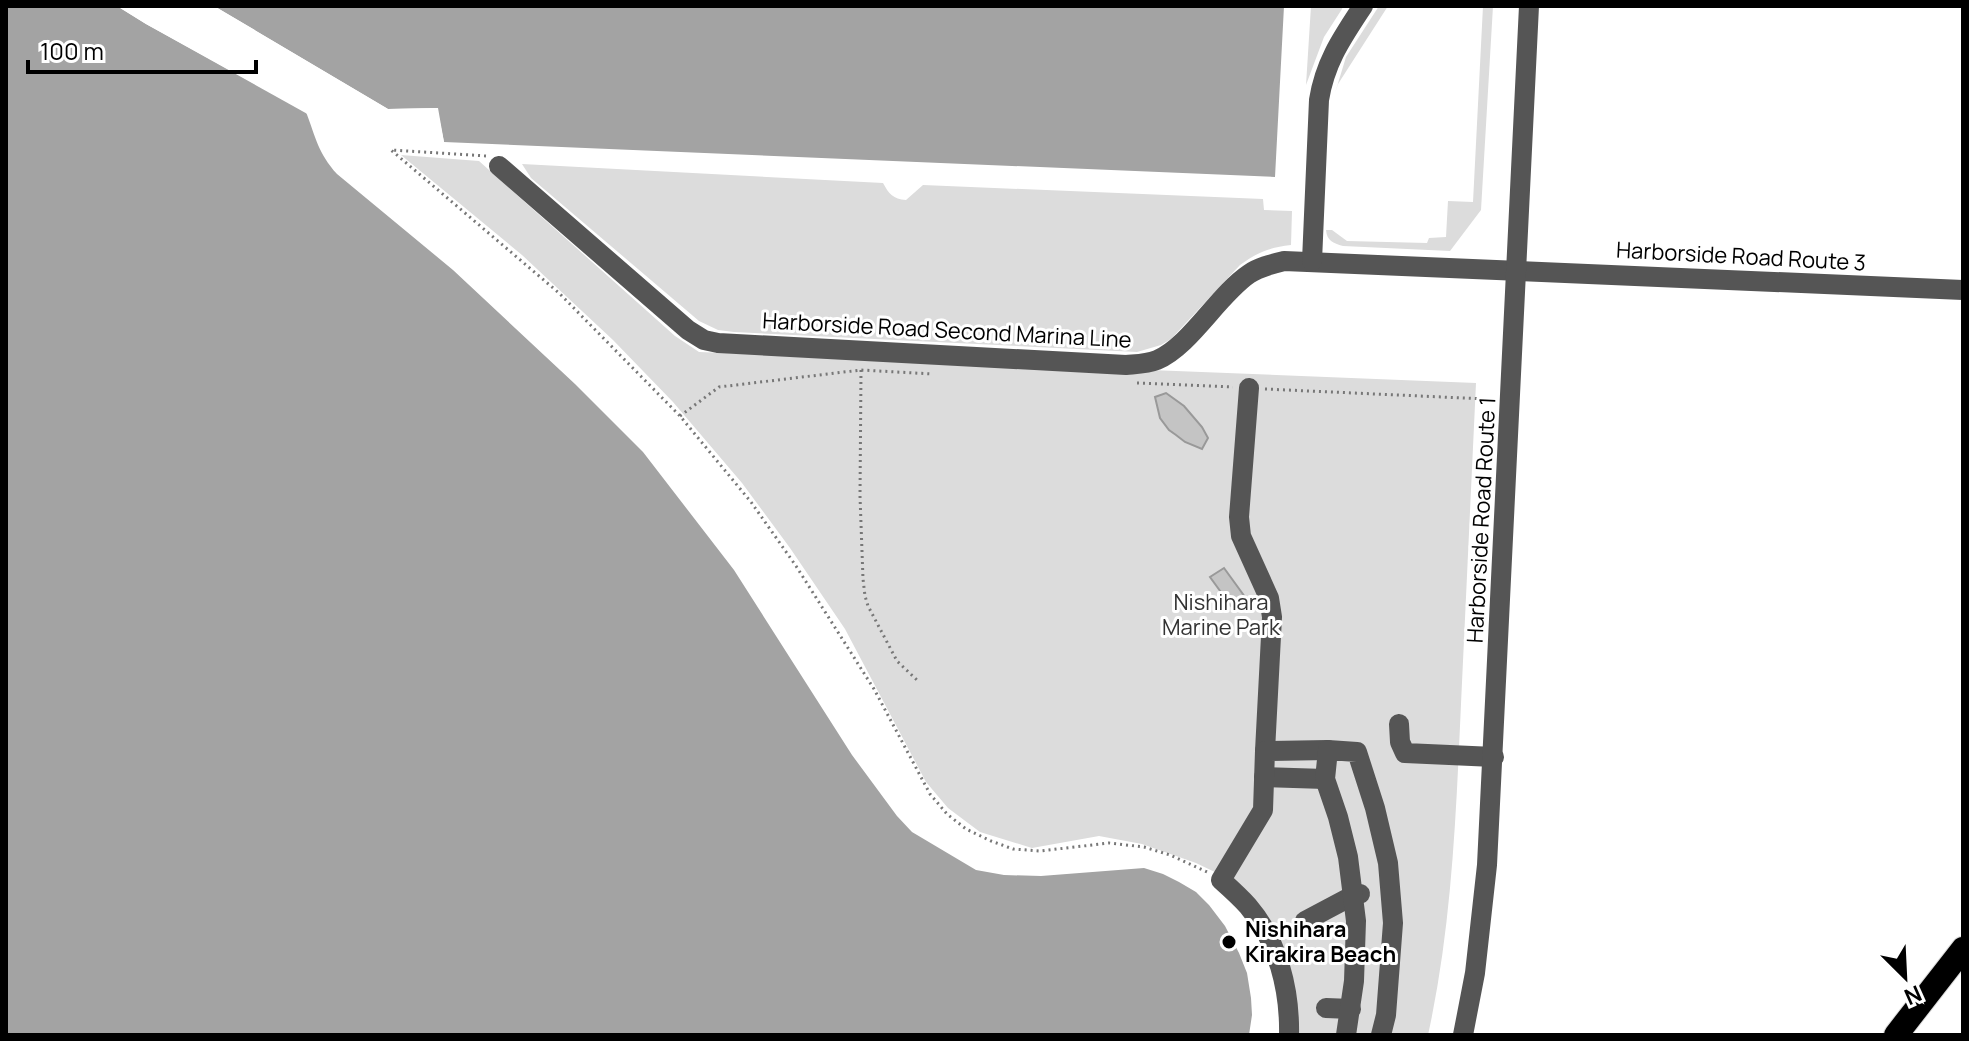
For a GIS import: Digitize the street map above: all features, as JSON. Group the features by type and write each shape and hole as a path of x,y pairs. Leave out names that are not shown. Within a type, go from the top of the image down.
{"highway":[{"path":"1896,1035 1963,949"},
{"path":"1911,1035 1963,970"}],"street":[{"path":"1312,261 1322,83 1335,49 1363,6"},
{"name":"Harborside Road Route 1","path":"1463,1035 1482,922 1494,757 1529,6"},
{"name":"Harborside Road Second Marina Line","path":"495,161 688,330 704,340 861,361 1146,363 1160,359 1176,348 1251,273 1284,261 1516,269"},
{"name":"Harborside Road Route 3","path":"1516,269 1963,290"},
{"path":"1249,388 1239,517 1241,536 1269,598 1272,617 1263,810 1221,880 1249,907 1276,955 1290,1011 1289,1035"},
{"path":"1399,724 1400,742 1405,753 1494,757"},
{"path":"1328,750 1325,779 1357,895 1359,972 1346,1035"},
{"path":"1265,751 1357,752 1388,863 1393,923 1386,1015 1381,1035"},
{"path":"1264,777 1325,779"},
{"path":"1305,921 1357,895"},
{"path":"1326,1008 1351,1009"}],"path":[{"path":"495,161 391,150 559,293 680,416 751,502 796,566 874,689 930,794 947,814 966,829 1013,849 1040,851 1109,843 1144,847 1170,855 1221,880"},
{"path":"861,361 860,496 865,596 897,661 918,681"},
{"path":"680,416 719,387 861,361 937,374"},
{"path":"1138,383 1486,399"}],"green space":[{"path":"1311,6 1343,6 1324,37 1306,85"},
{"path":"1379,6 1388,6 1335,93 1346,57"},
{"path":"1483,6 1493,6 1481,210 1450,251 1333,243 1326,230 1332,230 1347,241 1427,243 1429,238 1446,237 1448,201 1473,202"},
{"name":"Nishihara Marine Park","path":"401,155 479,161 675,336 699,352 1476,383 1455,829 1443,953 1428,1035 1295,1035 1293,993 1219,874 1142,844 1099,836 1032,848 980,832 948,808 926,782 845,629 742,483 673,402 613,340 522,255"},
{"path":"522,164 883,183 892,195 906,200 923,185 1263,199 1264,210 1292,211 1291,245 1264,251 1240,265 1171,339 1137,352 734,332 718,330 699,321 531,178"}],"shaded area":[{"path":"6,6 117,6 306,112 321,152 337,174 453,270 643,452 734,570 852,755 912,832 976,870 1004,875 1041,876 1144,868 1163,874 1196,892 1225,926 1247,973 1252,1015 1249,1035 6,1035"},
{"path":"214,6 1284,6 1275,177 444,142 437,108 388,109"}],"pier":[{"path":"117,6 124,6 308,108 311,116 146,24"},
{"path":"210,6 388,109 438,108 444,142 440,143 434,112 386,112"}],"building":[{"path":"1166,393 1184,406 1202,427 1208,438 1202,449 1185,442 1169,430 1160,418 1155,397"},
{"path":"1224,568 1245,597 1231,606 1210,577"}],"place":[{"name":"Nishihara Kirakira Beach","path":"1229,942"}]}
